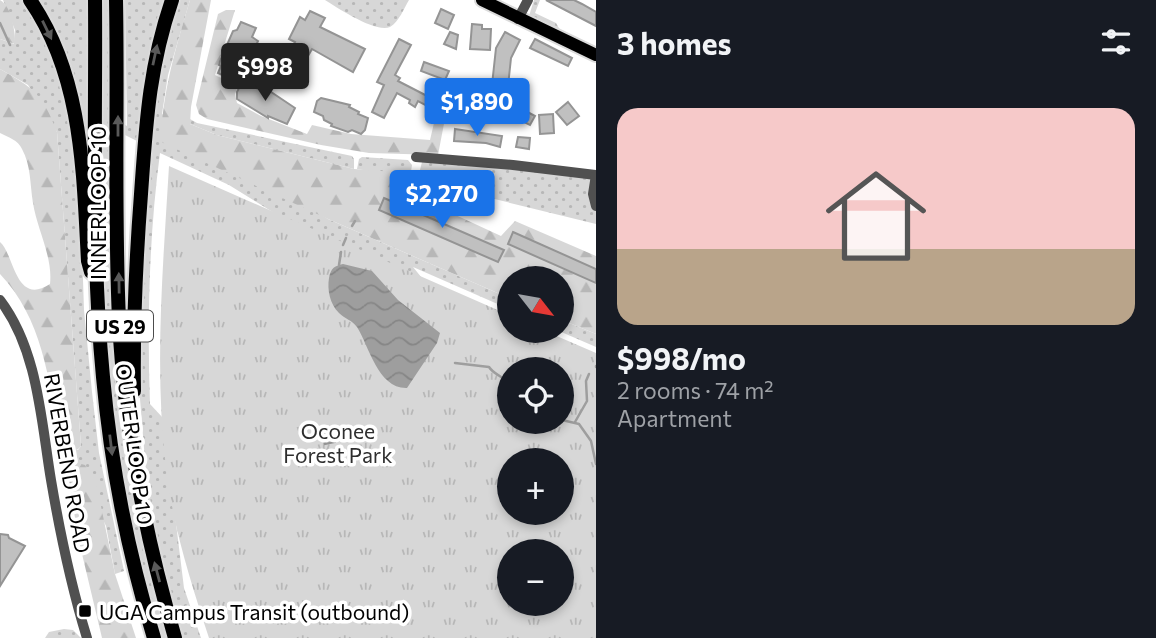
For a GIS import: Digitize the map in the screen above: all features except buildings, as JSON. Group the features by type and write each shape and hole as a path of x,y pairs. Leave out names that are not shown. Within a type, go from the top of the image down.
{"highway":[{"path":"30,0 51,37 64,71 80,135 88,261 98,298"},
{"name":"OUTER LOOP 10","path":"94,0 98,298 103,377 118,492 154,638"},
{"name":"INNER LOOP 10","path":"116,0 119,321 140,497 150,548 176,638"},
{"path":"140,497 134,395 134,319 146,112 159,37 172,0"}],"main road":[{"path":"482,0 596,55"}],"street":[{"path":"518,19 528,0"},
{"path":"416,157 596,175 593,194 596,206"},
{"name":"RIVERBEND ROAD","path":"0,300 11,315 27,352 61,537 87,638"}],"green space":[{"path":"0,0 10,14 15,44 0,39"},
{"path":"3,0 26,0 53,28 38,0 87,0 87,88 101,96 99,0 112,0 112,118 127,126 125,0 166,0 145,82 139,132 176,0 190,0 168,75 162,114 328,219 497,293 497,304 413,267 466,332 229,185 160,153 150,278 150,404 163,418 184,588 201,638 181,638 157,546 148,497 138,338 149,147 113,129 116,343 169,638 160,638 150,602 125,492 114,419 103,294 102,141 73,125 81,219 84,310 92,392 99,453 124,571 115,574 106,526 74,462 67,467 64,450 78,450 81,446 57,132 28,85 0,69 0,39 14,44 15,30"},
{"path":"190,0 211,0 190,124 217,135 354,169 395,172 407,178 405,184 397,181 395,187 501,236 515,221 596,256 596,334 574,325 574,266 497,266 497,293 161,142 167,87"},
{"path":"325,0 409,0 396,22 383,28 357,19"},
{"path":"534,0 540,0 535,13 556,23 560,30 529,16"},
{"path":"235,10 215,75 238,86 235,94 237,103 261,116 307,134 312,125 351,134 430,140 434,123 431,110 447,108 438,155 369,153 321,145 207,119 199,114 196,105 218,14"},
{"path":"0,69 36,94 47,109 57,132 81,446 74,451 64,450 59,437 42,350 26,310 0,274 0,242 22,284 29,289 38,289 50,284 47,253 35,213 27,162 18,143 0,133"},
{"path":"190,119 197,123 352,156 354,169 217,135 190,124"},
{"path":"362,157 408,160 412,165 410,178 357,169"},
{"path":"422,162 473,164 596,179 596,224 421,181 418,178"},
{"name":"Oconee Forest Park","path":"169,166 497,310 497,343 573,343 596,353 596,638 209,638 178,533 166,468 160,355"},
{"path":"574,325 596,334 596,347 574,337"},
{"path":"74,462 85,465 97,487 115,574 136,638 102,638 78,537 67,467"},
{"path":"73,630 81,638 45,638 49,632"}],"water":[{"path":"343,264 372,271 398,300 440,333 437,343 407,388 389,382 376,365 357,327 333,305 329,278 333,268"}],"waterway":[{"path":"0,23 10,45"},
{"path":"352,226 355,221"},
{"path":"343,245 346,238"},
{"path":"339,265 341,252"},
{"path":"455,363 489,367 497,374"},
{"path":"575,422 587,401 586,381 589,374"},
{"path":"574,423 579,424 591,441 596,464"}],"place":[{"name":"UGA Campus Transit (outbound)","path":"85,611"}]}
